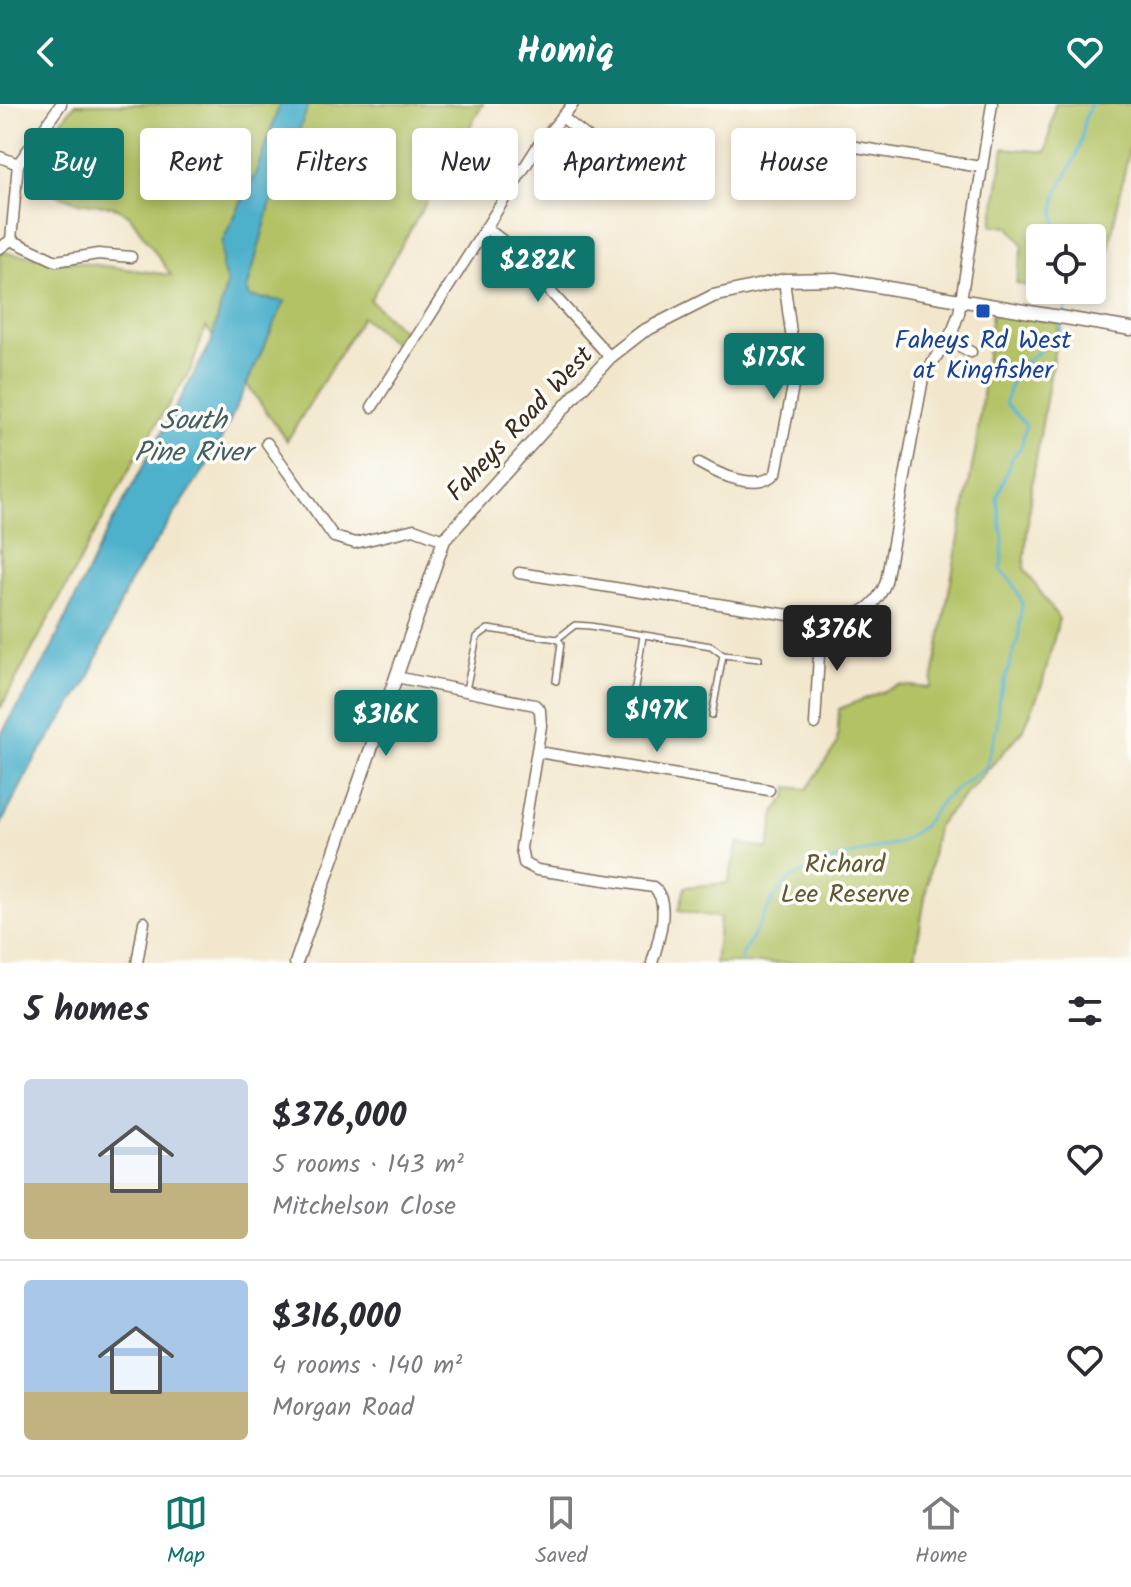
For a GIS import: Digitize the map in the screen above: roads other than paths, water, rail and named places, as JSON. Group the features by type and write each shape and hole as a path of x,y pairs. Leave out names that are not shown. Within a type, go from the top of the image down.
{"street":[{"path":"0,248 11,240 18,164 61,104"},
{"path":"372,407 538,146 573,104"},
{"path":"519,573 821,620 847,618 869,608 886,582 923,378 957,323 992,104"},
{"path":"562,117 576,128"},
{"path":"856,147 981,167"},
{"path":"0,157 18,164"},
{"path":"486,228 507,244 610,357"},
{"path":"11,240 56,261 98,254 131,257"},
{"name":"Faheys Road West","path":"267,443 334,537 355,543 414,529 444,540 610,357 642,332 713,296 784,280 835,279 1131,329"},
{"path":"699,463 718,474 758,482 770,480 776,473 797,358 784,280"},
{"path":"946,339 971,352"},
{"path":"296,963 444,540"},
{"path":"869,608 885,639"},
{"path":"815,724 821,620"},
{"path":"396,677 535,705 541,717 521,848 524,863 537,870 653,887 663,900 652,963"},
{"path":"538,752 769,790"},
{"path":"137,963 144,922"}],"lane":[{"path":"557,639 575,625 711,646 723,655 759,659"},
{"path":"466,691 477,637 484,630 557,639 561,643 556,681"},
{"path":"633,701 643,636"},
{"path":"712,715 723,655"}],"water":[{"name":"South Pine River","path":"280,104 309,104 300,128 272,128"},
{"name":"South Pine River","path":"267,141 267,200 272,200 247,290 250,297 285,301 215,453 129,583 87,682 35,759 0,826 0,736 48,656 102,541 211,343 227,283 222,268 222,242 242,200 251,200 251,182"}],"waterway":[{"path":"1056,224 1056,195 1076,156 1085,117 1092,104"},
{"path":"1065,314 1067,304"},
{"path":"743,963 741,957 774,898 790,879 828,861 900,842 922,827 943,799 986,767 997,725 998,701 1018,639 1022,602 1012,582 1001,571 1003,540 997,498 1012,458 1021,447 1026,425 1005,403 1015,370 1059,336 1063,322"}],"place":[{"name":"Faheys Rd West at Kingfisher","path":"983,311"}],"park label":[{"name":"Richard Lee Reserve","path":"845,878"}]}
